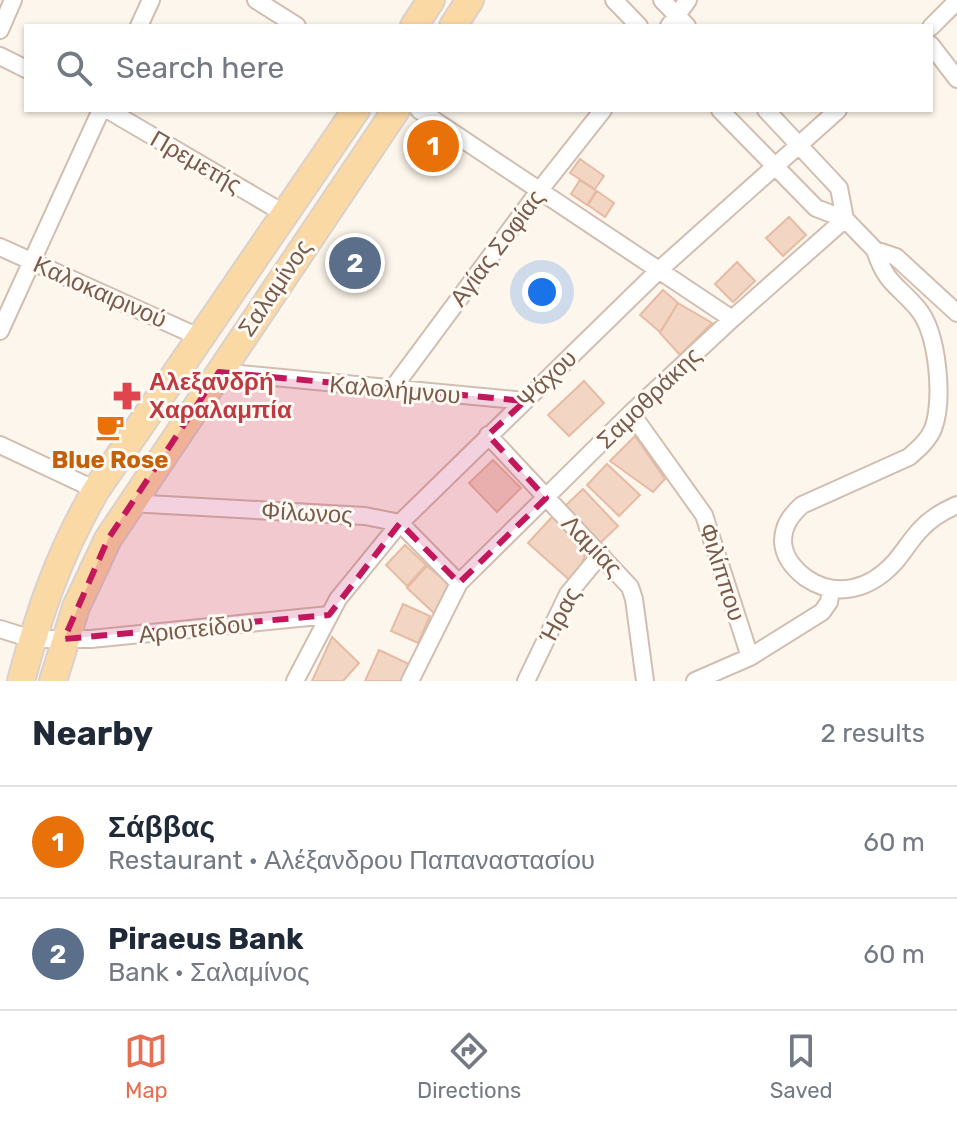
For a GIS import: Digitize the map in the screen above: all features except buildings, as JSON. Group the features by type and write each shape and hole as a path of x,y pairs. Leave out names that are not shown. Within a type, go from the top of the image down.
{"main road":[{"path":"415,24 431,0"},
{"path":"454,24 470,0"},
{"name":"Σαλαμίνος","path":"21,681 59,560 96,490 355,112"},
{"name":"Σαλαμίνος","path":"53,681 64,639 108,539 129,503 395,112"}],"street":[{"path":"0,30 13,0"},
{"path":"140,24 151,0"},
{"path":"256,0 281,7 295,24"},
{"path":"614,0 637,24"},
{"path":"662,0 678,23"},
{"path":"678,23 688,0"},
{"path":"933,25 957,1"},
{"path":"933,48 957,79"},
{"path":"0,56 24,68"},
{"path":"0,331 100,112"},
{"name":"Πρεμετής","path":"111,112 285,214"},
{"path":"422,112 732,319"},
{"name":"Αγίας Σοφίας","path":"393,388 601,112"},
{"path":"722,112 816,208 845,219 875,250 890,282 919,310 926,323 935,360 938,403 932,430 919,448 909,457 802,505 788,521 783,538 789,561 805,577 831,590 852,589 873,583 894,563 920,529 940,513 957,505"},
{"path":"768,112 839,188 845,219"},
{"name":"Ψάχου","path":"295,681 329,615 400,523 658,271 836,112"},
{"name":"Σαμοθράκης","path":"410,681 459,583 631,413 845,219"},
{"name":"Καλοκαιρινού","path":"0,247 201,338"},
{"path":"875,250 896,257 957,313"},
{"name":"Καλολήμνου","path":"219,372 525,401"},
{"name":"Φιλίππου","path":"631,413 704,515 750,657"},
{"name":"Λαμίας","path":"488,435 630,587 645,681"},
{"path":"0,445 96,490"},
{"name":"Φίλωνος","path":"129,503 365,516 400,523"},
{"path":"400,523 459,583"},
{"name":"Ήρας","path":"526,681 568,594 601,554"},
{"path":"695,681 750,657 822,612 829,602 831,590"},
{"name":"Αριστείδου","path":"0,629 32,639 121,637 329,615"}],"highlighted area":[{"path":"219,372 525,401 488,435 546,498 459,583 400,523 329,615 64,639 108,539"}],"place":[{"name":"Σάββας","path":"433,146"},
{"name":"Piraeus Bank","path":"355,263"},
{"name":"Αλεξανδρή Χαραλαμπία","path":"127,396"},
{"name":"Blue Rose","path":"110,427"}]}
